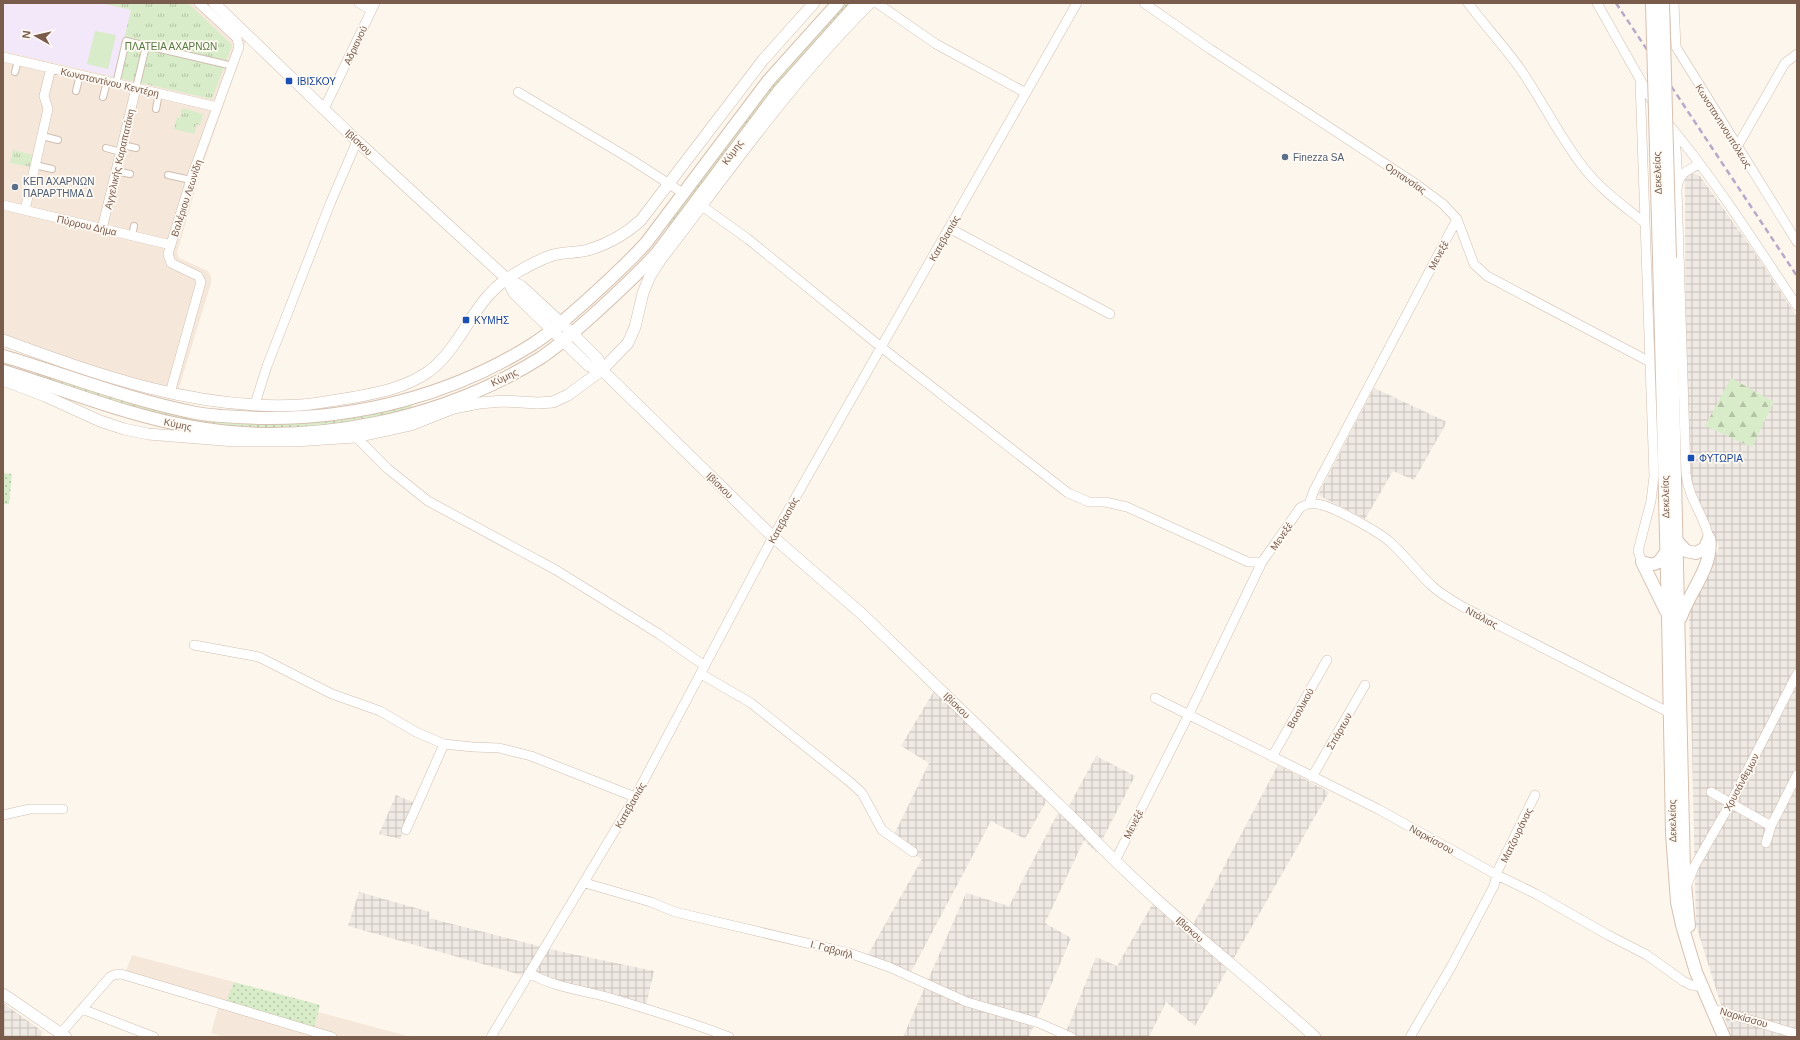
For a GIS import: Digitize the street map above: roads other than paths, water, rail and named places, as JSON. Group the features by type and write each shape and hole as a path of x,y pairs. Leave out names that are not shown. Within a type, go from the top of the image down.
{"main road":[{"name":"Κύμης","path":"3,356 139,399 197,413 249,418 304,418 348,413 380,407 434,391 486,369 533,344 557,327 632,258 646,243 768,81 838,3"},
{"name":"Κύμης","path":"3,371 136,414 193,427 250,433 305,433 359,427 384,422 465,395 514,373 541,357 568,337 626,286 657,254 779,91 858,3"},
{"name":"Δεκελείας","path":"1663,3 1667,550 1672,833 1676,902 1696,972 1704,987 1724,1037"},
{"name":"Δεκελείας","path":"1653,9 1677,541 1685,891 1689,926 1704,987"},
{"path":"1677,541 1686,551 1696,553 1705,548 1709,538"},
{"path":"1679,622 1684,607 1704,568 1710,549 1709,538"},
{"path":"1642,562 1649,565 1656,564 1661,560 1667,550"},
{"path":"1642,562 1668,614"}],"street":[{"name":"Βαλέριου Λεωνίδη","path":"170,393 202,282 198,276 171,263 168,254 191,180 239,50 238,41 199,3"},
{"name":"Ιβίσκου","path":"214,3 324,109 507,279 514,293 568,337 589,366 602,370 773,537 862,614 1084,829 1115,861 1199,938 1278,1003 1315,1037"},
{"path":"359,3 373,7"},
{"path":"3,340 93,372 170,393 211,400 255,404 300,405 364,396 399,386 416,379 428,372 446,356 461,336 479,306 507,279 528,266 554,255 589,250 619,236 641,220 670,184 758,66 814,3"},
{"path":"3,380 45,396 100,421 148,434 235,441 294,441 356,436 411,425 454,408 479,402 553,402 568,395 602,370 628,343 635,327 643,293 650,276 661,259 742,151 797,82 820,54 870,3"},
{"path":"877,3 936,44 1026,94"},
{"name":"Κατεβασιάς","path":"491,1037 585,883 613,832 635,797 773,537 1077,3"},
{"name":"Ορτανσίας","path":"1144,3 1210,49 1416,184 1443,204 1457,219 1474,264 1487,276 1650,362"},
{"path":"1468,3 1485,27 1521,70 1583,168 1598,184 1645,223"},
{"path":"1597,3 1660,114 1727,201 1797,306"},
{"path":"1649,3 1676,47"},
{"path":"1653,9 1673,3"},
{"name":"Κωνσταντινουπόλεως","path":"1673,3 1676,47 1797,242"},
{"name":"Αδριανού","path":"324,109 373,7"},
{"path":"116,84 126,41 232,66"},
{"path":"136,88 146,46"},
{"path":"1737,147 1786,63 1797,54"},
{"name":"Κωνσταντίνου Κεντέρη","path":"3,57 217,107"},
{"path":"15,72 18,60"},
{"path":"24,210 35,165 40,133 48,109 44,96 51,68"},
{"path":"76,91 80,75"},
{"path":"1640,80 1653,489 1638,551 1642,562"},
{"path":"103,97 107,82"},
{"name":"Αγγελικής Καραπατάκη","path":"102,229 107,192 116,171 136,88"},
{"path":"518,92 632,160 683,193"},
{"path":"156,109 159,93"},
{"path":"1672,128 1676,149 1678,182 1686,476 1692,498 1709,538"},
{"path":"40,133 58,140"},
{"path":"255,404 267,366 330,204 357,140"},
{"path":"106,148 136,148"},
{"path":"1678,182 1682,173 1700,164"},
{"path":"35,165 52,169"},
{"path":"116,171 130,174"},
{"path":"168,175 191,180"},
{"name":"Πύρρου Δήμα","path":"3,205 171,245"},
{"path":"702,206 748,239 881,347 1068,493 1089,502 1105,502 1127,507 1248,562 1262,562"},
{"name":"Μενεξέ","path":"1115,861 1189,714 1262,562 1300,508 1309,504 1318,483 1457,219"},
{"path":"132,236 134,226"},
{"path":"949,228 1110,314"},
{"path":"356,436 388,469 428,501 556,570 659,634 703,670 751,703 850,782 862,794 882,830 913,852"},
{"name":"Ντάλιας","path":"1309,504 1319,504 1330,509 1369,528 1388,540 1408,559 1431,585 1442,594 1465,608 1670,713"},
{"path":"194,645 259,657 332,694 380,711 416,732 444,744 499,748 517,752 531,756 635,797"},
{"name":"Βασιλικού","path":"1272,757 1327,660"},
{"name":"Χρυσάνθεμων","path":"1685,891 1694,867 1793,692 1797,674"},
{"name":"Σπάρτων","path":"1312,777 1365,685"},
{"name":"Ναρκίσσου","path":"1155,698 1378,809 1497,875 1647,955 1683,981 1691,985 1704,987"},
{"path":"406,830 444,744"},
{"path":"1766,843 1771,826 1797,775"},
{"path":"1711,792 1771,826"},
{"name":"Ματζουράνας","path":"1410,1037 1455,960 1494,886 1497,875 1535,795"},
{"path":"3,814 30,809 63,810"},
{"name":"Ι. Γαβριήλ","path":"585,883 652,902 675,912 849,953 889,967 967,1002 1039,1023 1071,1037"},
{"path":"529,973 548,983 607,997 678,1018 729,1037"},
{"path":"3,994 63,1035 82,1009 110,977 121,974 332,1037"},
{"name":"Ναρκίσσου","path":"1713,1008 1797,1034"},
{"path":"82,1009 154,1037"}],"railway":[{"path":"1616,3 1797,276"}],"place":[{"name":"ΙΒΙΣΚΟΥ","path":"289,81"},
{"name":"Finezza SA","path":"1285,157"},
{"name":"ΚΕΠ ΑΧΑΡΝΩΝ ΠΑΡΑΡΤΗΜΑ Δ","path":"15,187"},
{"name":"ΚΥΜΗΣ","path":"466,320"},
{"name":"ΦΥΤΩΡΙΑ","path":"1691,458"}],"park label":[{"name":"ΠΛΑΤΕΙΑ ΑΧΑΡΝΩΝ","path":"171,46"}]}
